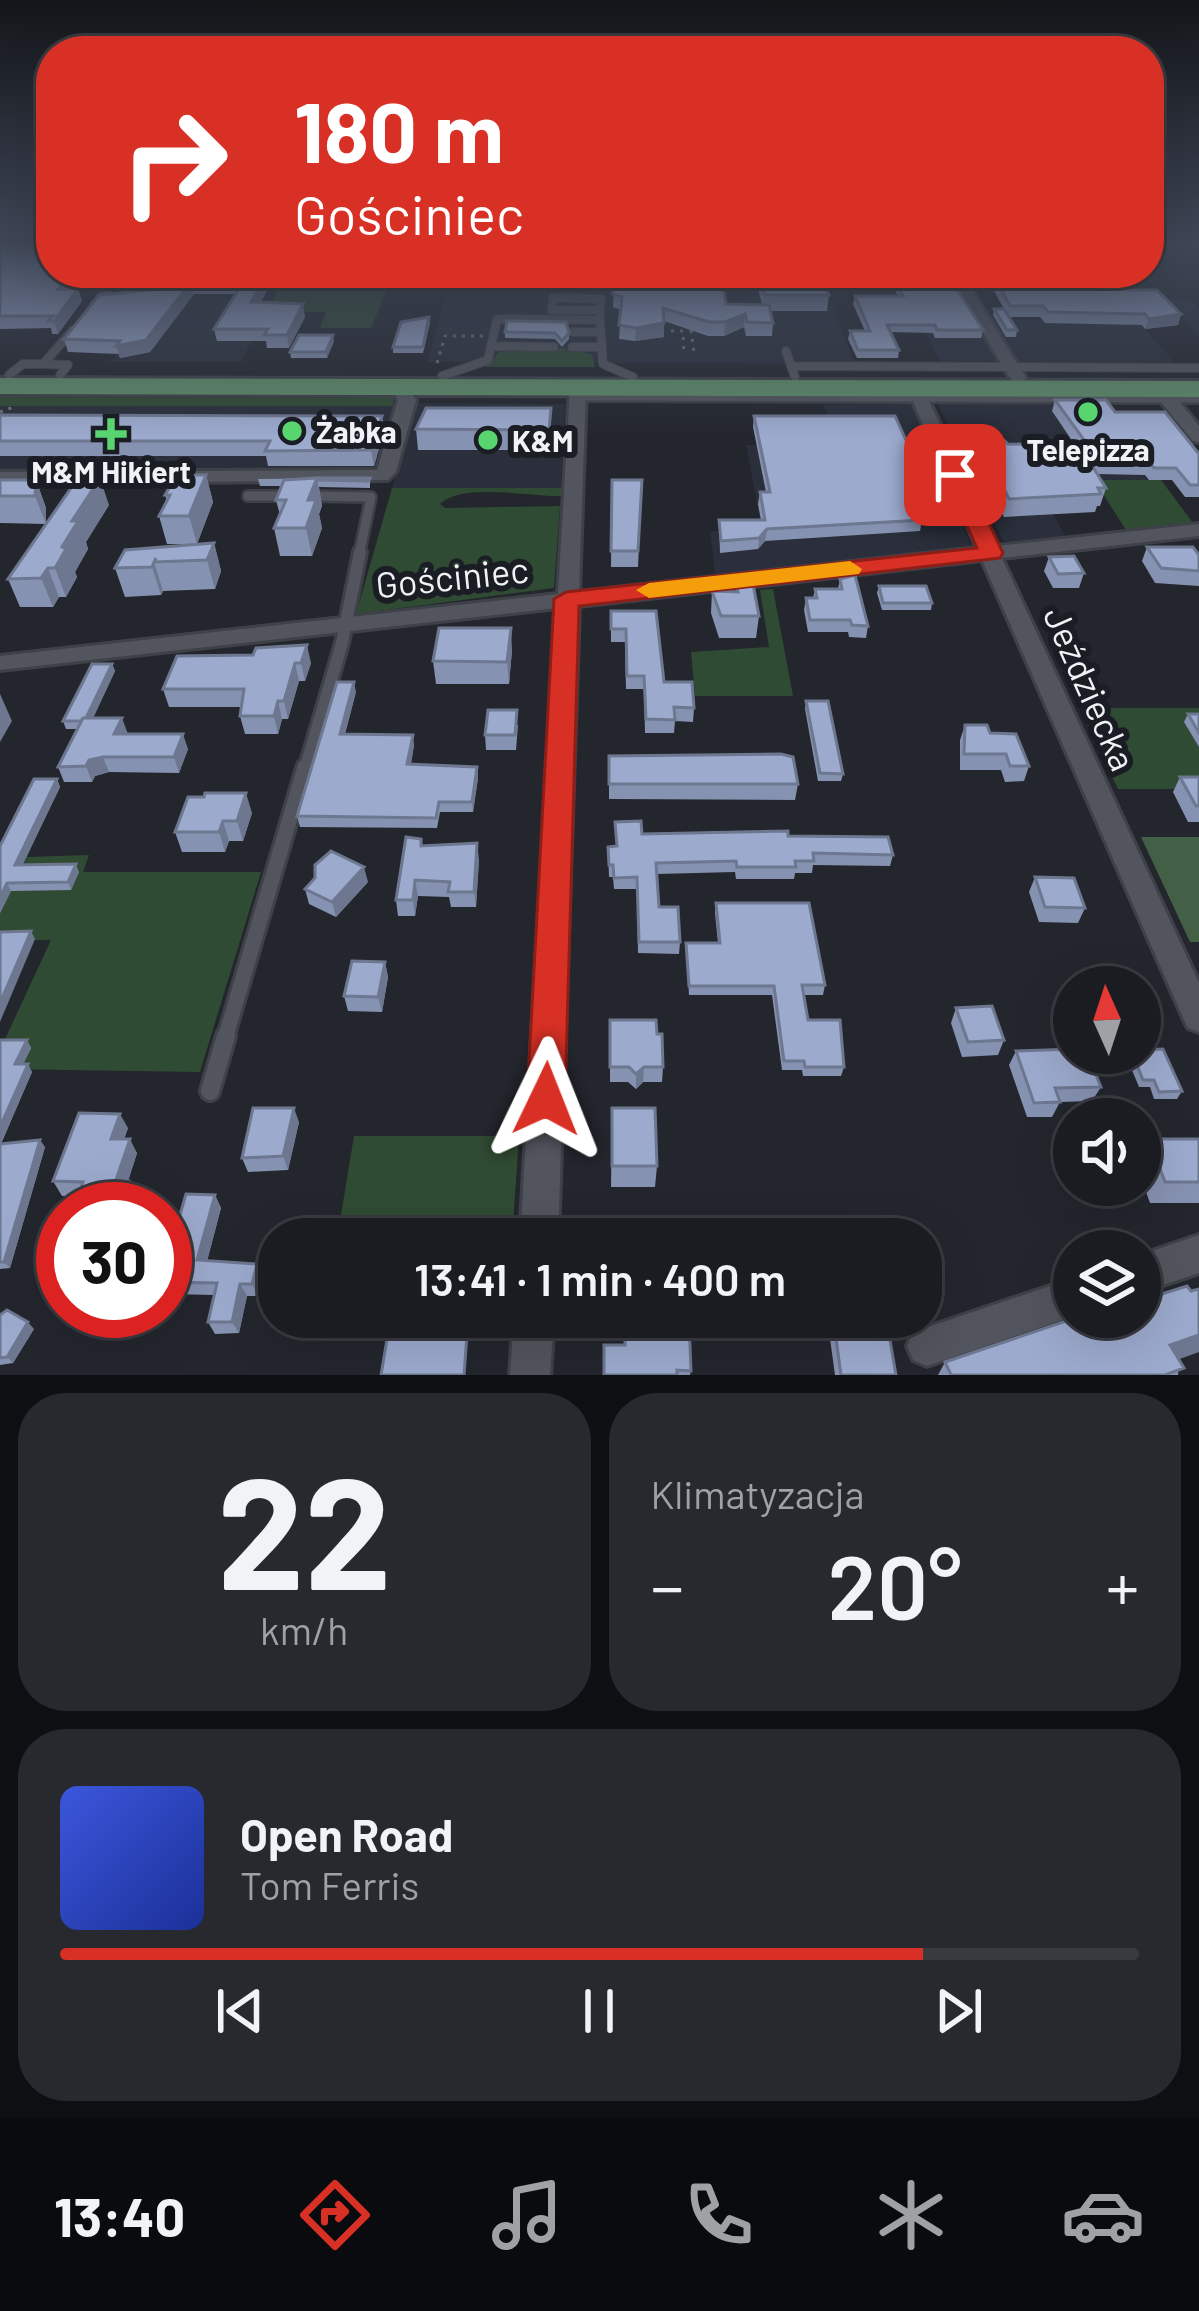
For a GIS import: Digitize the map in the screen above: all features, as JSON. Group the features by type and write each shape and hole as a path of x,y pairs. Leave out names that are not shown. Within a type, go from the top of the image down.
{"main road":[{"path":"3,379 51,369 440,370 633,376 793,371 919,383 1015,373 1199,378"},
{"path":"3,379 578,392 919,383 1199,389"}],"street":[{"path":"976,309 1015,373"},
{"name":"Jeździecka","path":"919,383 942,446 1199,1018"},
{"path":"0,478 370,478 387,472 408,397 399,387"},
{"path":"540,1218 578,392"},
{"path":"1167,398 1199,437"},
{"name":"Gościniec","path":"0,663 1199,530"},
{"path":"1161,1267 1199,1254"},
{"path":"928,1346 1053,1304"},
{"path":"530,1375 533,1338"}],"lane":[{"path":"51,369 95,309"},
{"path":"552,309 600,330"},
{"path":"601,309 605,367 633,376"},
{"path":"440,370 484,364 497,320 553,333"},
{"path":"494,341 600,330"},
{"path":"600,330 573,334 600,330"},
{"path":"786,351 793,371"},
{"path":"1015,373 1199,368"},
{"path":"919,383 1199,398"},
{"path":"942,446 999,446"},
{"path":"210,1091 342,643 371,496 248,496"}],"path":[{"path":"691,330 694,352"},
{"path":"671,331 682,331 684,352"},
{"path":"440,370 445,336 494,341"}],"shaded area":[{"path":"151,309 267,309 241,362 110,362"},
{"path":"442,309 834,309 855,364 427,362"},
{"path":"914,309 970,309 1004,364 941,364"},
{"path":"1055,309 1199,309 1199,336 1176,312 1133,315 1176,364 1019,364 991,320 1063,320"},
{"path":"415,403 565,404 561,488 392,488"},
{"path":"911,404 971,546 715,574 710,531 762,531 746,445 836,445 824,405"},
{"path":"938,404 1108,405 1161,480 1035,480 1065,536 1008,542 1002,539 959,449 1054,447 956,443"},
{"path":"0,406 394,406 376,468 368,472 0,471"}],"green space":[{"path":"379,309 371,328 320,328 326,312 266,312"},
{"path":"566,348 566,354 568,348 592,355 595,367 485,367 501,351"},
{"path":"0,397 394,398 393,406 0,406"},
{"path":"1094,480 1161,480 1193,523 1126,530"},
{"path":"392,488 561,488 561,496 480,492 450,497 440,504 445,508 560,506 554,588 356,614"},
{"path":"773,589 793,696 695,696 691,652 769,647 760,590"},
{"path":"1080,708 1199,708 1199,789 1118,789"},
{"path":"1141,837 1199,837 1199,942 1190,942"},
{"path":"89,855 83,872 261,872 200,1072 0,1069 0,1050 51,940 0,940 0,913 27,857"},
{"path":"354,1136 519,1136 513,1218 340,1218"}],"building":[{"path":"0,309 63,309 54,321 48,321 53,316 0,316"},
{"path":"88,309 170,309 146,340 116,346 120,341 64,339"},
{"path":"226,309 300,309 287,335 264,335 268,329 214,329"},
{"path":"621,309 663,309 664,323 636,328 619,325"},
{"path":"667,309 770,309 773,323 747,322 745,314 709,322"},
{"path":"861,309 970,309 983,330 887,325 899,350 858,350 850,331 870,331"},
{"path":"994,309 1004,309 1017,330 1007,330"},
{"path":"1046,309 1176,309 1181,314 1149,319 1145,314"},
{"path":"429,317 423,347 393,347 401,322"},
{"path":"507,321 566,322 569,333 562,341 555,333 505,332"},
{"path":"299,335 333,335 326,352 290,352"},
{"path":"1055,400 1106,400 1115,412 1165,412 1199,454 1199,485 1190,485 1176,468 1100,462"},
{"path":"426,408 551,408 549,430 416,429"},
{"path":"0,415 382,416 371,450 265,451 270,441 0,441"},
{"path":"754,416 895,416 932,498 914,498 922,520 767,529 759,538 721,541 719,520 765,520 760,492 770,492"},
{"path":"979,438 1001,438 1008,444 1079,445 1106,488 1098,488 1101,494 1009,499"},
{"path":"177,475 206,475 189,516 159,516 170,495 165,495"},
{"path":"78,478 100,478 72,521 78,521 55,568 48,568 41,578 8,579"},
{"path":"317,478 370,478 369,481"},
{"path":"317,478 308,500 316,500 306,528 274,528 286,500 276,500 284,480"},
{"path":"0,480 36,480 35,496 0,496"},
{"path":"612,480 642,480 638,551 611,551"},
{"path":"214,543 207,560 154,562 152,567 115,568 125,550"},
{"path":"1147,547 1193,547 1199,555 1199,571 1161,568"},
{"path":"1074,556 1084,573 1058,574 1049,557"},
{"path":"855,575 868,626 852,625 850,620 810,620 806,598 817,598 815,589 842,589 840,579"},
{"path":"736,584 753,584 759,616 721,616 712,591 738,592"},
{"path":"879,586 926,586 932,603 883,603"},
{"path":"611,611 656,611 664,682 692,682 694,708 674,707 675,720 646,719 644,676 627,676 626,629 611,629"},
{"path":"439,628 511,628 507,662 433,661"},
{"path":"307,645 274,716 240,716 244,689 163,689 177,656 253,655 256,648"},
{"path":"92,664 112,664 86,718 63,721"},
{"path":"337,682 354,682 340,734 413,735 407,764 477,767 472,802 439,802 436,818 297,816"},
{"path":"806,701 828,701 843,774 820,773"},
{"path":"488,710 517,710 515,735 485,735"},
{"path":"1188,714 1199,714 1199,733"},
{"path":"83,718 122,718 114,734 183,734 174,757 103,757 89,760 86,766 58,767"},
{"path":"965,725 987,725 990,733 1016,734 1029,766 1010,766 1006,754 964,754"},
{"path":"609,756 793,757 798,784 609,784"},
{"path":"1180,777 1199,777 1199,806 1196,806"},
{"path":"34,779 57,779 15,865 76,864 68,882 7,883 0,897 0,846"},
{"path":"205,793 246,793 237,821 223,821 219,832 175,832 188,797 204,797"},
{"path":"641,821 642,834 788,831 788,836 888,837 893,855 813,853 814,861 795,861 796,867 737,867 736,861 656,863 659,907 678,907 680,942 639,942 637,877 614,878 608,847 617,846 615,822"},
{"path":"406,837 421,839 421,846 477,843 474,892 448,892 450,882 415,880 413,900 396,900"},
{"path":"331,851 364,867 332,902 305,889 315,878 315,865"},
{"path":"1035,877 1074,878 1085,908 1045,907"},
{"path":"716,903 809,903 825,985 802,985 808,1020 840,1020 844,1067 805,1067 804,1061 784,1061 774,986 689,986 686,943 720,943"},
{"path":"31,931 0,1003 0,932"},
{"path":"352,961 385,962 378,997 344,996"},
{"path":"992,1006 1004,1040 968,1042 956,1008"},
{"path":"610,1020 656,1020 657,1034 662,1034 663,1067 644,1067 636,1074 629,1067 610,1067"},
{"path":"0,1040 27,1040 15,1064 28,1064 0,1127"},
{"path":"1161,1049 1182,1091 1159,1092 1154,1080 1143,1080 1141,1074 1161,1074"},
{"path":"1053,1050 1053,1074 1096,1074 1101,1087 1055,1088 1059,1098 1053,1102 1034,1103 1016,1051"},
{"path":"253,1108 294,1108 283,1156 242,1158"},
{"path":"612,1108 655,1108 657,1166 612,1166"},
{"path":"79,1113 120,1114 111,1139 130,1139 116,1180 129,1182 53,1181"},
{"path":"1161,1139 1199,1139 1199,1182 1165,1182"},
{"path":"40,1140 4,1262 0,1262 0,1144"},
{"path":"192,1194 215,1195 197,1260 257,1264 252,1284 240,1284 232,1322 208,1322 217,1283 192,1283"},
{"path":"1187,1286 1191,1291 1199,1289 1199,1335 1170,1345 1184,1368 1165,1375 951,1375 945,1362 1053,1325 1053,1338 1161,1338 1161,1294"},
{"path":"7,1310 28,1322 7,1357 0,1358 0,1315"},
{"path":"387,1338 467,1338 464,1375 381,1375"},
{"path":"625,1338 690,1338 691,1371 604,1375 604,1345 625,1345"},
{"path":"836,1338 890,1338 896,1375 841,1375"}],"slow traffic":[{"path":"649,590 850,569"}],"place":[{"name":"Telepizza","path":"1088,412"},
{"name":"Żabka","path":"292,431"},
{"name":"M&M Hikiert","path":"111,434"},
{"name":"K&M","path":"488,440"}],"route":[{"path":"546,1099 566,599 991,553 955,475"}]}
